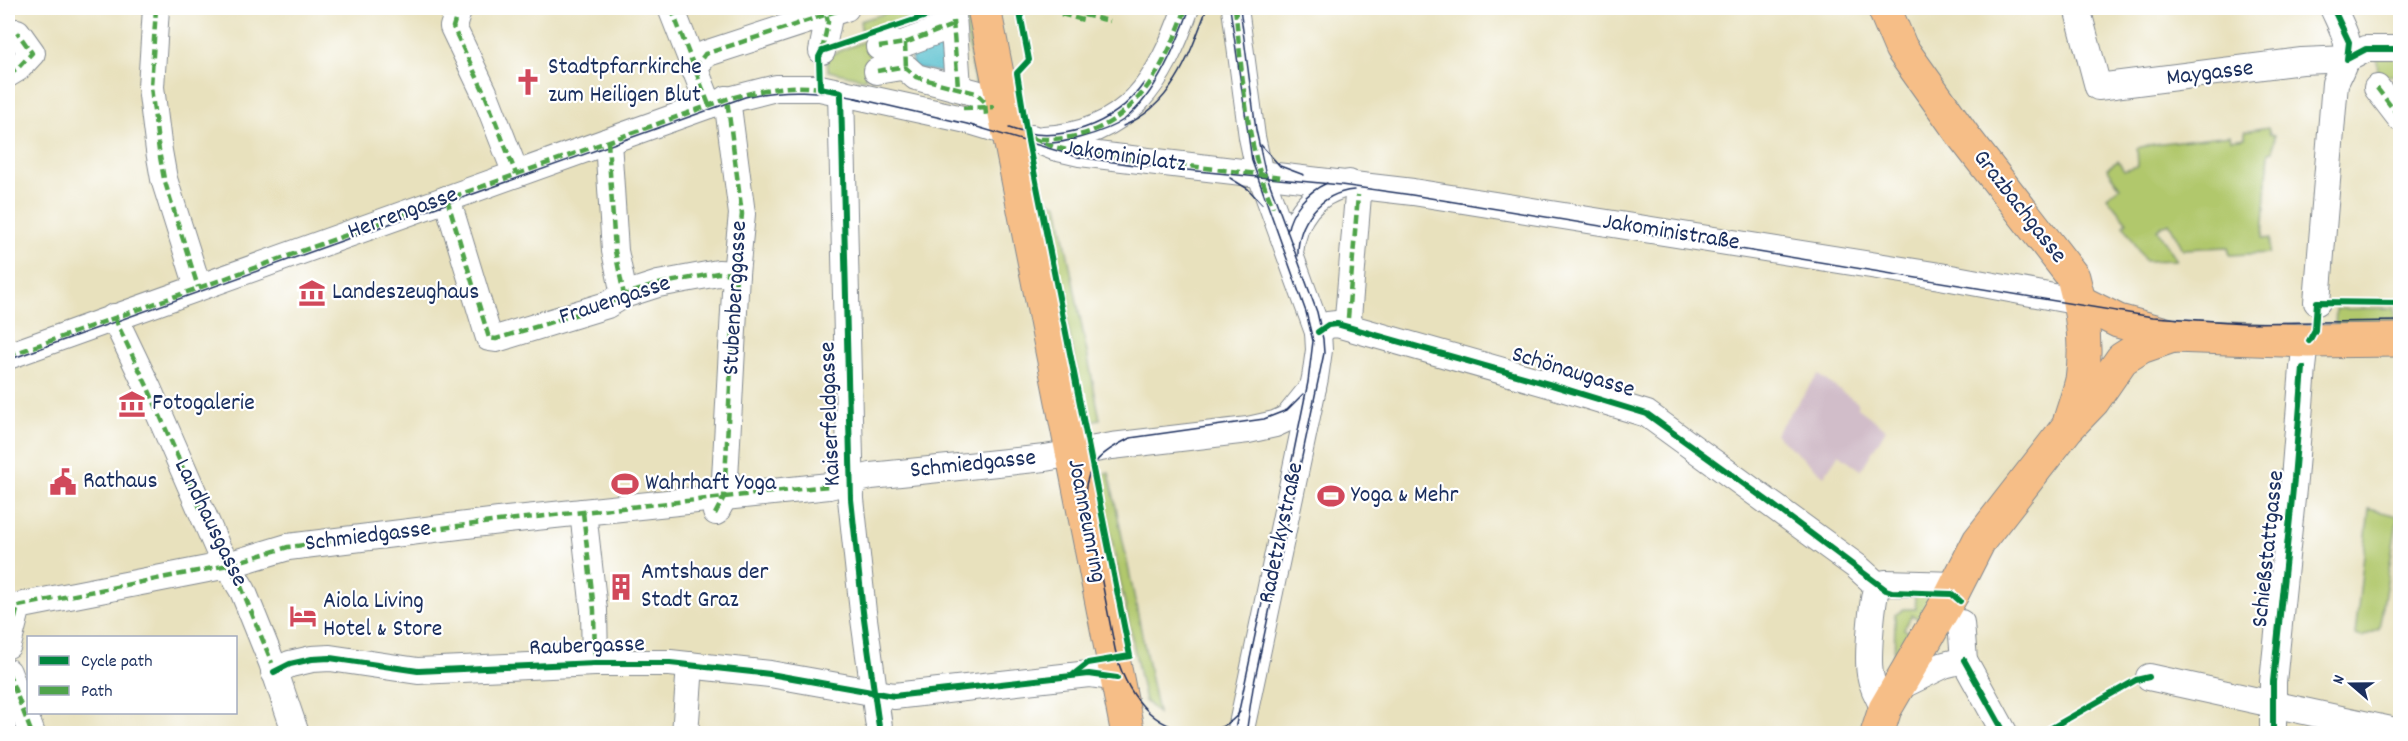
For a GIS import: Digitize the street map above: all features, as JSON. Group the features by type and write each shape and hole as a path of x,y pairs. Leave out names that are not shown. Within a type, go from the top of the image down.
{"main road":[{"name":"Joanneumring","path":"984,8 983,109 1073,454 1128,734"},
{"name":"Grazbachgasse","path":"1884,8 1901,48 1965,138 2073,277 2080,302 2084,346 2082,380 2067,428"},
{"path":"2080,302 2118,321 2173,336 2309,341 2400,340"},
{"name":"Grazbachgasse","path":"1887,710 1980,541 2067,428 2093,401 2122,359 2141,347 2173,336"}],"street":[{"path":"156,8 151,87 159,151 164,178 198,287"},
{"path":"459,8 453,27 506,141 516,174"},
{"name":"Stubenberggasse","path":"671,8 694,69 718,102 742,214 720,506"},
{"name":"Jakominiplatz","path":"1185,8 1163,59 1144,92 1129,110 1116,120 1083,133 1059,138 1032,138 1054,147 1080,153 1271,175"},
{"path":"1235,8 1252,136 1271,175 1273,207 1318,332"},
{"name":"Maygasse","path":"2077,8 2098,87 2302,61 2347,59 2366,49 2400,49"},
{"path":"2317,302 2335,83 2347,59 2349,42 2333,8"},
{"path":"694,69 705,54 833,10"},
{"path":"822,51 833,10"},
{"path":"953,20 983,109 916,77 906,68 885,56 953,20"},
{"path":"8,74 18,68 35,51 17,32"},
{"name":"Herrengasse","path":"8,356 718,102 776,88 802,86 841,92 980,123 983,109"},
{"path":"2377,88 2400,118"},
{"name":"Kaiserfeldgasse","path":"841,92 840,484 858,573 880,734"},
{"path":"608,141 615,251 624,295"},
{"name":"Jakoministraße","path":"1271,175 1921,273 2080,302"},
{"path":"1290,253 1294,230 1302,214 1327,190 1361,188 1348,318"},
{"name":"Frauengasse","path":"447,199 489,338 496,339 607,305 624,295 658,284 717,273 736,274"},
{"name":"Landhausgasse","path":"114,317 148,388 218,549 240,562 243,591 296,734"},
{"name":"Schönaugasse","path":"1318,332 1328,324 1337,324 1647,414 1827,544 1877,585"},
{"name":"Radetzkystraße","path":"1240,734 1313,387 1319,350 1318,332"},
{"name":"Schießstattgasse","path":"2273,734 2273,682 2303,368 2309,341"},
{"name":"Schmiedgasse","path":"8,645 18,606 240,562 288,547 583,512 720,506 840,484 871,476 1073,454 1112,446 1248,430 1275,424 1288,418 1313,387"},
{"path":"583,512 594,610 595,663"},
{"path":"1957,585 1885,583 1877,585 1874,598 1870,675 1877,697 1887,710 1944,665 1964,660"},
{"path":"1961,623 1964,660 2005,734"},
{"name":"Raubergasse","path":"273,667 312,659 330,658 418,671 595,663 670,663 770,674 894,696 1089,674 1117,678"},
{"path":"685,734 690,665"},
{"path":"8,672 32,734"},
{"path":"2149,677 2400,732"}],"shaded area":[{"path":"1818,375 1858,403 1858,408 1886,429 1861,470 1839,454 1824,476 1775,434"}],"green space":[{"path":"902,8 936,8 936,10 862,34 860,21"},
{"path":"963,8 973,8 990,86 975,84"},
{"path":"867,40 875,50 875,67 864,79 828,71 827,56"},
{"path":"2400,55 2400,75 2378,76 2377,57"},
{"path":"2268,127 2270,134 2274,135 2273,151 2269,152 2263,238 2270,239 2269,253 2230,255 2228,247 2183,249 2169,223 2157,229 2176,260 2145,261 2124,225 2127,222 2107,197 2120,187 2107,168 2118,161 2124,170 2138,166 2137,148 2230,135 2231,140 2245,138 2245,131"},
{"path":"1042,198 1058,205 1100,419 1087,422"},
{"path":"2395,308 2394,328 2335,327 2336,309"},
{"path":"1109,473 1158,713 1145,701 1098,474"},
{"path":"2369,509 2398,516 2379,629 2362,637 2355,635"},
{"path":"1914,594 1934,595 1924,622 1912,615 1904,629 1916,637 1894,671 1895,615 1904,609 1916,609"}],"water":[{"path":"942,34 950,74 912,67 911,49"}],"tram line":[{"path":"1041,143 1057,143 1077,138 1104,130 1125,119 1136,109 1156,83 1179,37 1190,8"},
{"path":"1123,126 1155,106 1167,92 1186,60 1207,8"},
{"path":"1230,8 1252,161 1306,312 1313,341 1308,382 1234,734"},
{"path":"1240,8 1256,130 1265,171 1317,312 1324,353 1253,688 1246,734"},
{"path":"1009,128 1028,133 1047,134 1066,133 1084,128 1118,110 1144,83"},
{"path":"8,360 745,97 774,92 803,91 861,99"},
{"path":"855,98 967,124 1078,157 1135,165 1341,185 1412,195 2153,317 2245,323 2400,321"},
{"path":"1261,145 1280,166 1304,175"},
{"path":"1230,178 1248,189 1262,204"},
{"path":"1287,232 1296,209 1313,191 1327,183"},
{"path":"1298,256 1302,232 1313,212 1331,197 1354,190"},
{"path":"1240,712 1227,724 1212,730 1183,730 1155,717 1133,694 1125,680 1115,649 1085,494 1086,483 1098,459 1130,438 1264,419 1287,410 1303,394"}],"marked path":[{"path":"156,8 151,87 159,151 164,179 198,287"},
{"path":"459,8 453,27 484,92 516,174"},
{"path":"671,8 709,105"},
{"path":"822,51 828,22 825,8"},
{"path":"694,69 705,54 846,8"},
{"path":"1040,139 1070,137 1095,130 1117,117 1136,101 1165,58 1186,8"},
{"path":"1235,8 1251,135 1256,159 1273,207"},
{"path":"1061,14 1083,20 1084,15 1110,21"},
{"path":"953,21 958,87"},
{"path":"879,47 905,43 953,25"},
{"path":"8,74 18,68 32,53 17,32"},
{"path":"905,43 906,68"},
{"path":"877,71 906,68 916,77 976,93 985,102 986,115"},
{"path":"8,356 727,99 776,88 825,89"},
{"path":"2377,88 2400,118"},
{"path":"715,514 724,497 736,274 742,214 727,99"},
{"path":"963,108 994,107"},
{"path":"1032,138 1054,147 1080,153 1282,177"},
{"path":"608,141 615,251 624,295"},
{"path":"1348,318 1358,195"},
{"path":"447,199 489,338 496,339 607,305 624,295 658,284 718,273 736,274"},
{"path":"114,317 148,388 218,549 240,584 272,663"},
{"path":"8,645 18,606 228,565 288,547 507,520 829,486"},
{"path":"583,512 594,610 595,663"},
{"path":"8,672 32,734"}],"cycle path":[{"path":"880,734 863,612 851,499 841,92 820,88 819,57 822,51 950,8"},
{"path":"1019,8 1029,60 1017,73 1028,141 1130,656 1088,663 1074,674"},
{"path":"2333,8 2349,42 2347,59 2366,49 2400,49"},
{"path":"2309,341 2315,330 2317,302 2400,303"},
{"path":"1318,332 1328,325 1337,324 1647,414 1886,590 1952,594 1960,601"},
{"path":"2273,734 2273,682 2303,368"},
{"path":"274,672 290,664 330,658 418,671 595,663 670,663 770,674 894,696 1089,674 1117,678"},
{"path":"1964,660 2003,730"},
{"path":"2041,734 2136,680 2149,677"}],"place":[{"name":"Stadtpfarrkirche zum Heiligen Blut","path":"528,82"},
{"name":"Landeszeughaus","path":"312,293"},
{"name":"Fotogalerie","path":"132,404"},
{"name":"Rathaus","path":"63,482"},
{"name":"Wahrhaft Yoga","path":"625,484"},
{"name":"Yoga & Mehr","path":"1331,496"},
{"name":"Amtshaus der Stadt Graz","path":"621,587"},
{"name":"Aiola Living Hotel & Store","path":"303,616"}]}
